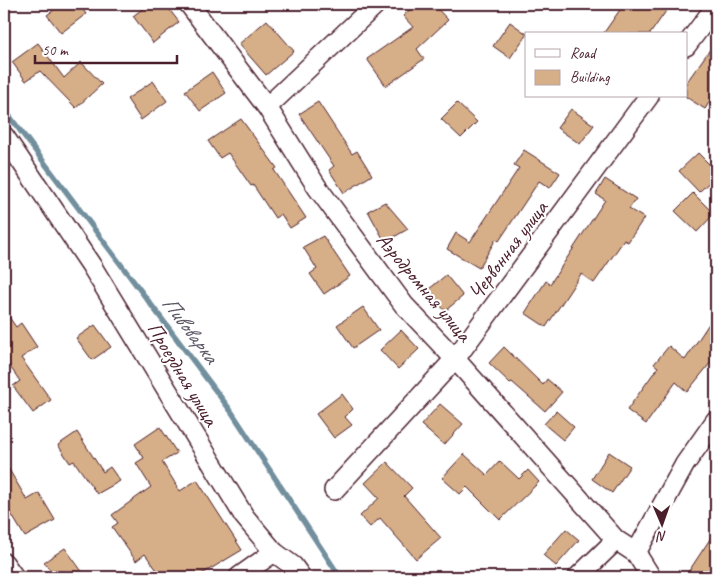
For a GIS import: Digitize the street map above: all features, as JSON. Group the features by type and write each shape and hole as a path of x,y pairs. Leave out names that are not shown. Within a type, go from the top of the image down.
{"street":[{"name":"Аэродромная улица","path":"189,4 267,107 318,187 404,305 455,359 616,540 636,553 651,577"},
{"path":"267,107 376,4"},
{"path":"688,43 716,6"},
{"name":"Червонная улица","path":"334,490 455,359 648,98"},
{"name":"Проездная улица","path":"4,136 91,265 244,516 274,552 293,566 301,577"},
{"path":"636,553 685,464 716,420"},
{"path":"578,577 616,540"},
{"path":"239,577 274,552"},
{"path":"4,563 14,577"}],"building":[{"path":"62,4 79,4 86,14 61,33 47,15"},
{"path":"149,4 165,4 179,22 153,43 133,16"},
{"path":"416,4 433,4 448,20 417,49 424,59 386,86 367,59 413,27 403,16"},
{"path":"624,4 671,4 651,32 604,32"},
{"path":"267,20 294,51 266,75 239,44"},
{"path":"510,22 525,33 525,37 510,58 493,46"},
{"path":"716,41 716,91 705,109 688,98 688,80"},
{"path":"38,43 64,78 81,62 102,84 76,108 40,71 26,81 12,62"},
{"path":"212,72 226,93 200,111 185,91"},
{"path":"153,81 167,101 141,120 127,99"},
{"path":"318,102 352,154 357,151 372,175 344,193 329,170 334,166 299,114"},
{"path":"457,103 477,122 461,138 441,119"},
{"path":"571,109 594,125 580,144 557,128"},
{"path":"241,119 277,168 274,170 306,218 290,228 281,214 275,218 253,185 251,186 228,153 220,158 208,141"},
{"path":"524,150 560,173 550,188 539,181 499,241 496,239 479,268 447,249 456,233 470,242 519,168 514,165"},
{"path":"698,153 716,171 716,176 699,192 679,171"},
{"path":"605,179 636,199 629,209 644,218 628,242 624,240 594,283 581,274 546,327 525,313 546,281 550,284 605,200 596,194"},
{"path":"693,193 714,214 697,232 675,211"},
{"path":"385,202 408,229 385,242 368,211"},
{"path":"323,236 350,276 324,294 310,274 317,269 303,247"},
{"path":"446,275 463,296 445,311 428,290"},
{"path":"363,307 379,330 353,348 337,325"},
{"path":"4,310 16,327 21,323 37,347 21,358 51,400 33,413 13,386 20,381 4,358"},
{"path":"716,313 716,356 687,392 676,382 646,424 627,410 658,367 654,364 669,346 685,360"},
{"path":"95,325 111,347 92,360 76,338"},
{"path":"401,330 419,349 398,369 380,350"},
{"path":"504,347 543,385 547,379 562,392 545,411 512,382 510,383 489,363"},
{"path":"342,394 353,409 345,417 352,425 334,438 316,414"},
{"path":"440,404 463,424 444,445 421,425"},
{"path":"556,411 574,427 563,440 544,424"},
{"path":"160,427 177,453 162,462 180,491 197,480 242,550 197,577 162,577 145,554 136,561 112,527 118,523 112,515 151,487 136,463 144,458 135,444"},
{"path":"77,432 103,472 110,467 120,481 97,494 74,461 70,463 58,445"},
{"path":"609,452 630,466 612,493 592,479"},
{"path":"464,454 487,475 500,461 519,479 528,470 539,482 500,520 467,487 460,494 442,478"},
{"path":"4,461 27,500 39,493 55,520 25,537 4,502"},
{"path":"387,462 412,488 404,496 441,538 416,559 380,518 370,527 360,516 379,498 365,483"},
{"path":"566,529 579,540 556,566 543,555"},
{"path":"716,530 716,577 685,577"},
{"path":"65,548 86,577 55,577 44,562"}],"waterway":[{"name":"Пивоварка","path":"4,109 231,411 340,577"}]}
